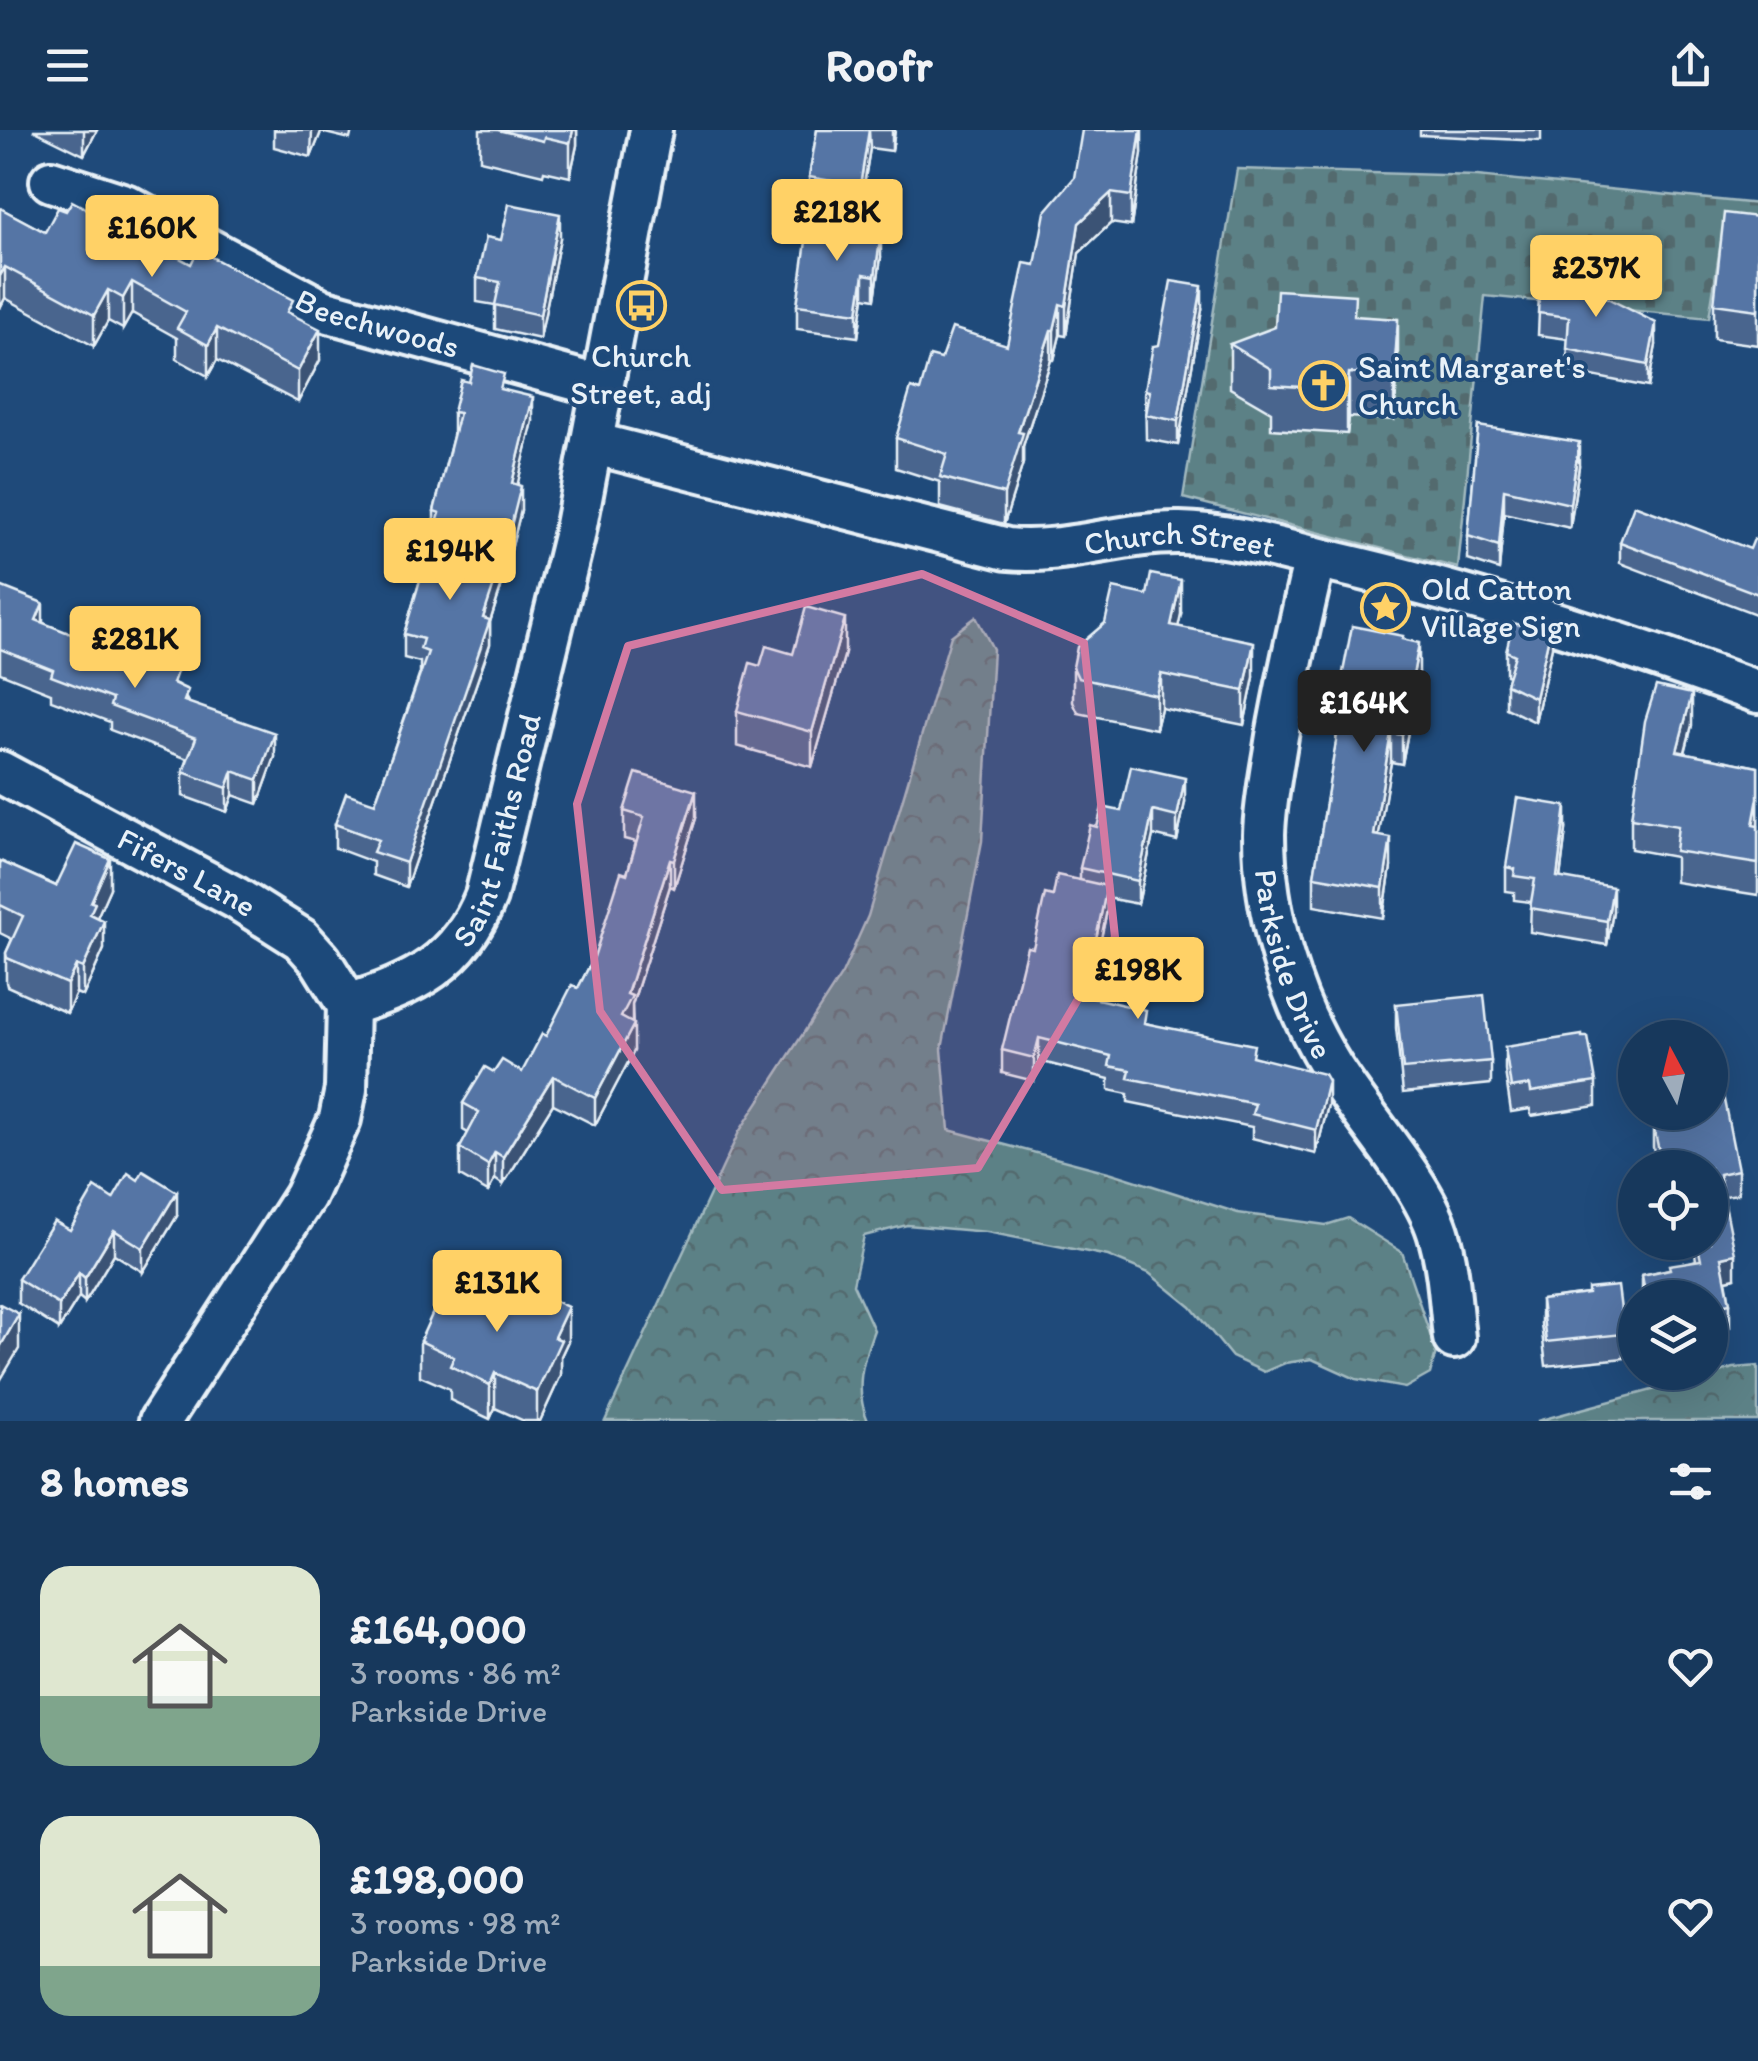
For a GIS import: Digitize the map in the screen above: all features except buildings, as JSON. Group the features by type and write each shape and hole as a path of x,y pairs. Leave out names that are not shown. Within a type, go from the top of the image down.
{"street":[{"name":"Saint Faiths Road","path":"348,1005 394,991 440,964 475,923 486,896 533,715 592,443 652,130"},
{"name":"Beechwoods","path":"51,180 125,205 322,310 603,387"},
{"name":"Church Street","path":"592,443 1007,549 1030,552 1180,533 1224,538 1436,586 1758,692"},
{"name":"Parkside Drive","path":"1315,558 1268,790 1264,836 1271,897 1283,958 1302,1009 1330,1064 1423,1200 1437,1228 1445,1259 1454,1338"},
{"name":"Fifers Lane","path":"0,772 236,898 300,940 320,960 348,1005"},
{"path":"160,1421 305,1196 340,1119 346,1090 348,1005"}],"highlighted area":[{"path":"922,574 1084,643 1115,937 978,1168 722,1190 600,1011 577,804 628,646"}],"green space":[{"path":"1237,169 1477,176 1758,204 1758,239 1722,235 1709,318 1485,296 1458,568 1183,498"},
{"path":"976,617 993,649 982,841 942,1049 949,1130 1112,1173 1238,1213 1326,1225 1348,1218 1402,1252 1436,1352 1430,1374 1405,1388 1356,1379 1312,1359 1285,1363 1264,1372 1232,1357 1191,1307 1149,1273 1108,1256 987,1232 907,1225 864,1236 853,1284 874,1330 861,1376 861,1398 868,1421 605,1421 739,1132 842,974 868,916 951,636"},
{"path":"1758,1366 1758,1421 1537,1421 1652,1390 1728,1390 1728,1370"}],"place":[{"name":"Church Street, adj","path":"641,306"},
{"name":"Saint Margaret's Church","path":"1323,385"},
{"name":"Old Catton Village Sign","path":"1386,607"}]}
